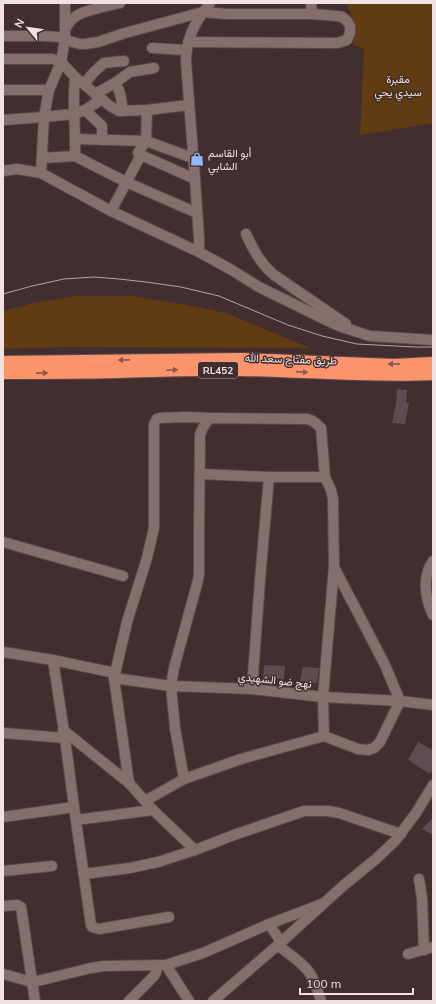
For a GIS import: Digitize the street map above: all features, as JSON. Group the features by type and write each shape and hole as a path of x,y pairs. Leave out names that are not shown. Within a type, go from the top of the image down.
{"highway":[{"name":"طريق مفتاح سعد الله","path":"3,362 241,359 394,365 433,363"},
{"name":"طريق مفتاح سعد الله","path":"3,373 117,372 203,369 403,376 433,374"}],"street":[{"path":"41,173 44,117 49,90 61,62 65,34 64,3"},
{"path":"3,36 59,37 65,34 69,23 79,14 120,3"},
{"path":"199,252 186,62 187,46 193,28 202,12 210,3"},
{"path":"311,3 312,14"},
{"path":"65,34 69,41 80,44 98,42 202,12 226,14 312,14 337,16 342,17 350,26 350,33 347,40 337,43 152,48"},
{"path":"3,60 52,59 61,62 75,77 116,110 147,110 189,105"},
{"path":"84,84 104,63 124,61"},
{"path":"3,120 74,114 85,110 98,97 130,72 154,68"},
{"path":"75,77 73,98 75,156"},
{"path":"115,83 121,96 122,111"},
{"path":"3,90 49,90"},
{"path":"85,110 102,126 102,140"},
{"path":"147,110 146,141 138,154 195,179"},
{"path":"75,139 146,141 193,158"},
{"path":"110,211 141,155"},
{"path":"42,158 75,156 126,182 197,213"},
{"path":"3,171 17,169 41,173 110,211 199,252 259,287 332,323 370,336 433,340"},
{"path":"246,234 260,261 267,269 359,332"},
{"path":"128,783 114,676 127,622 147,558 154,528 154,424 157,418 307,419 321,428 325,477 333,499 334,567 324,697 324,736"},
{"path":"184,779 175,728 171,686 174,668 195,597 198,580 200,435 202,428 210,418"},
{"path":"200,474 269,477 325,477"},
{"path":"252,689 269,477"},
{"path":"3,542 123,576"},
{"path":"433,561 427,571 426,598 433,616"},
{"path":"145,801 184,779 241,759 324,736 358,749 368,750 374,748 380,742 400,701 385,666 334,567"},
{"name":"نهج ضو الشهيدي","path":"3,652 53,660 114,676 171,686 252,689 324,697 400,701 433,705"},
{"path":"53,660 91,925 92,927 99,929 169,917"},
{"path":"3,733 64,734 128,783 153,810 195,850"},
{"path":"213,1001 395,841 416,813 433,785"},
{"path":"3,817 74,807"},
{"path":"76,820 153,810"},
{"path":"84,874 158,862 304,811 328,811 401,834"},
{"path":"3,871 52,866"},
{"path":"408,954 429,948 419,879"},
{"path":"3,906 16,904 21,907 35,1001"},
{"path":"3,974 32,982 104,966 161,965 203,953 269,924 322,904"},
{"path":"269,924 279,944 303,965 309,973 313,979 321,1001"},
{"path":"129,1001 154,976 161,965"},
{"path":"161,965 189,1001"}],"green space":[{"name":"مقبرة سيدي يحي","path":"346,3 433,3 433,123 360,135 364,48 353,45 356,26"},
{"path":"76,296 132,296 226,313 310,348 64,347 3,349 3,311 33,303"}],"building":[{"path":"397,389 407,390 406,403 409,403 405,424 392,423"},
{"path":"264,665 285,666 284,679 263,678"},
{"path":"303,667 319,668 317,683 300,681"},
{"path":"418,742 433,750 433,770 430,774 408,760"},
{"path":"433,818 433,835 422,829"}],"tram line":[{"path":"3,294 64,279 94,277 146,282 181,287 219,296 288,325 322,336 357,344 433,347"}],"place":[{"name":"أبو القاسم الشابي","path":"197,159"}]}
